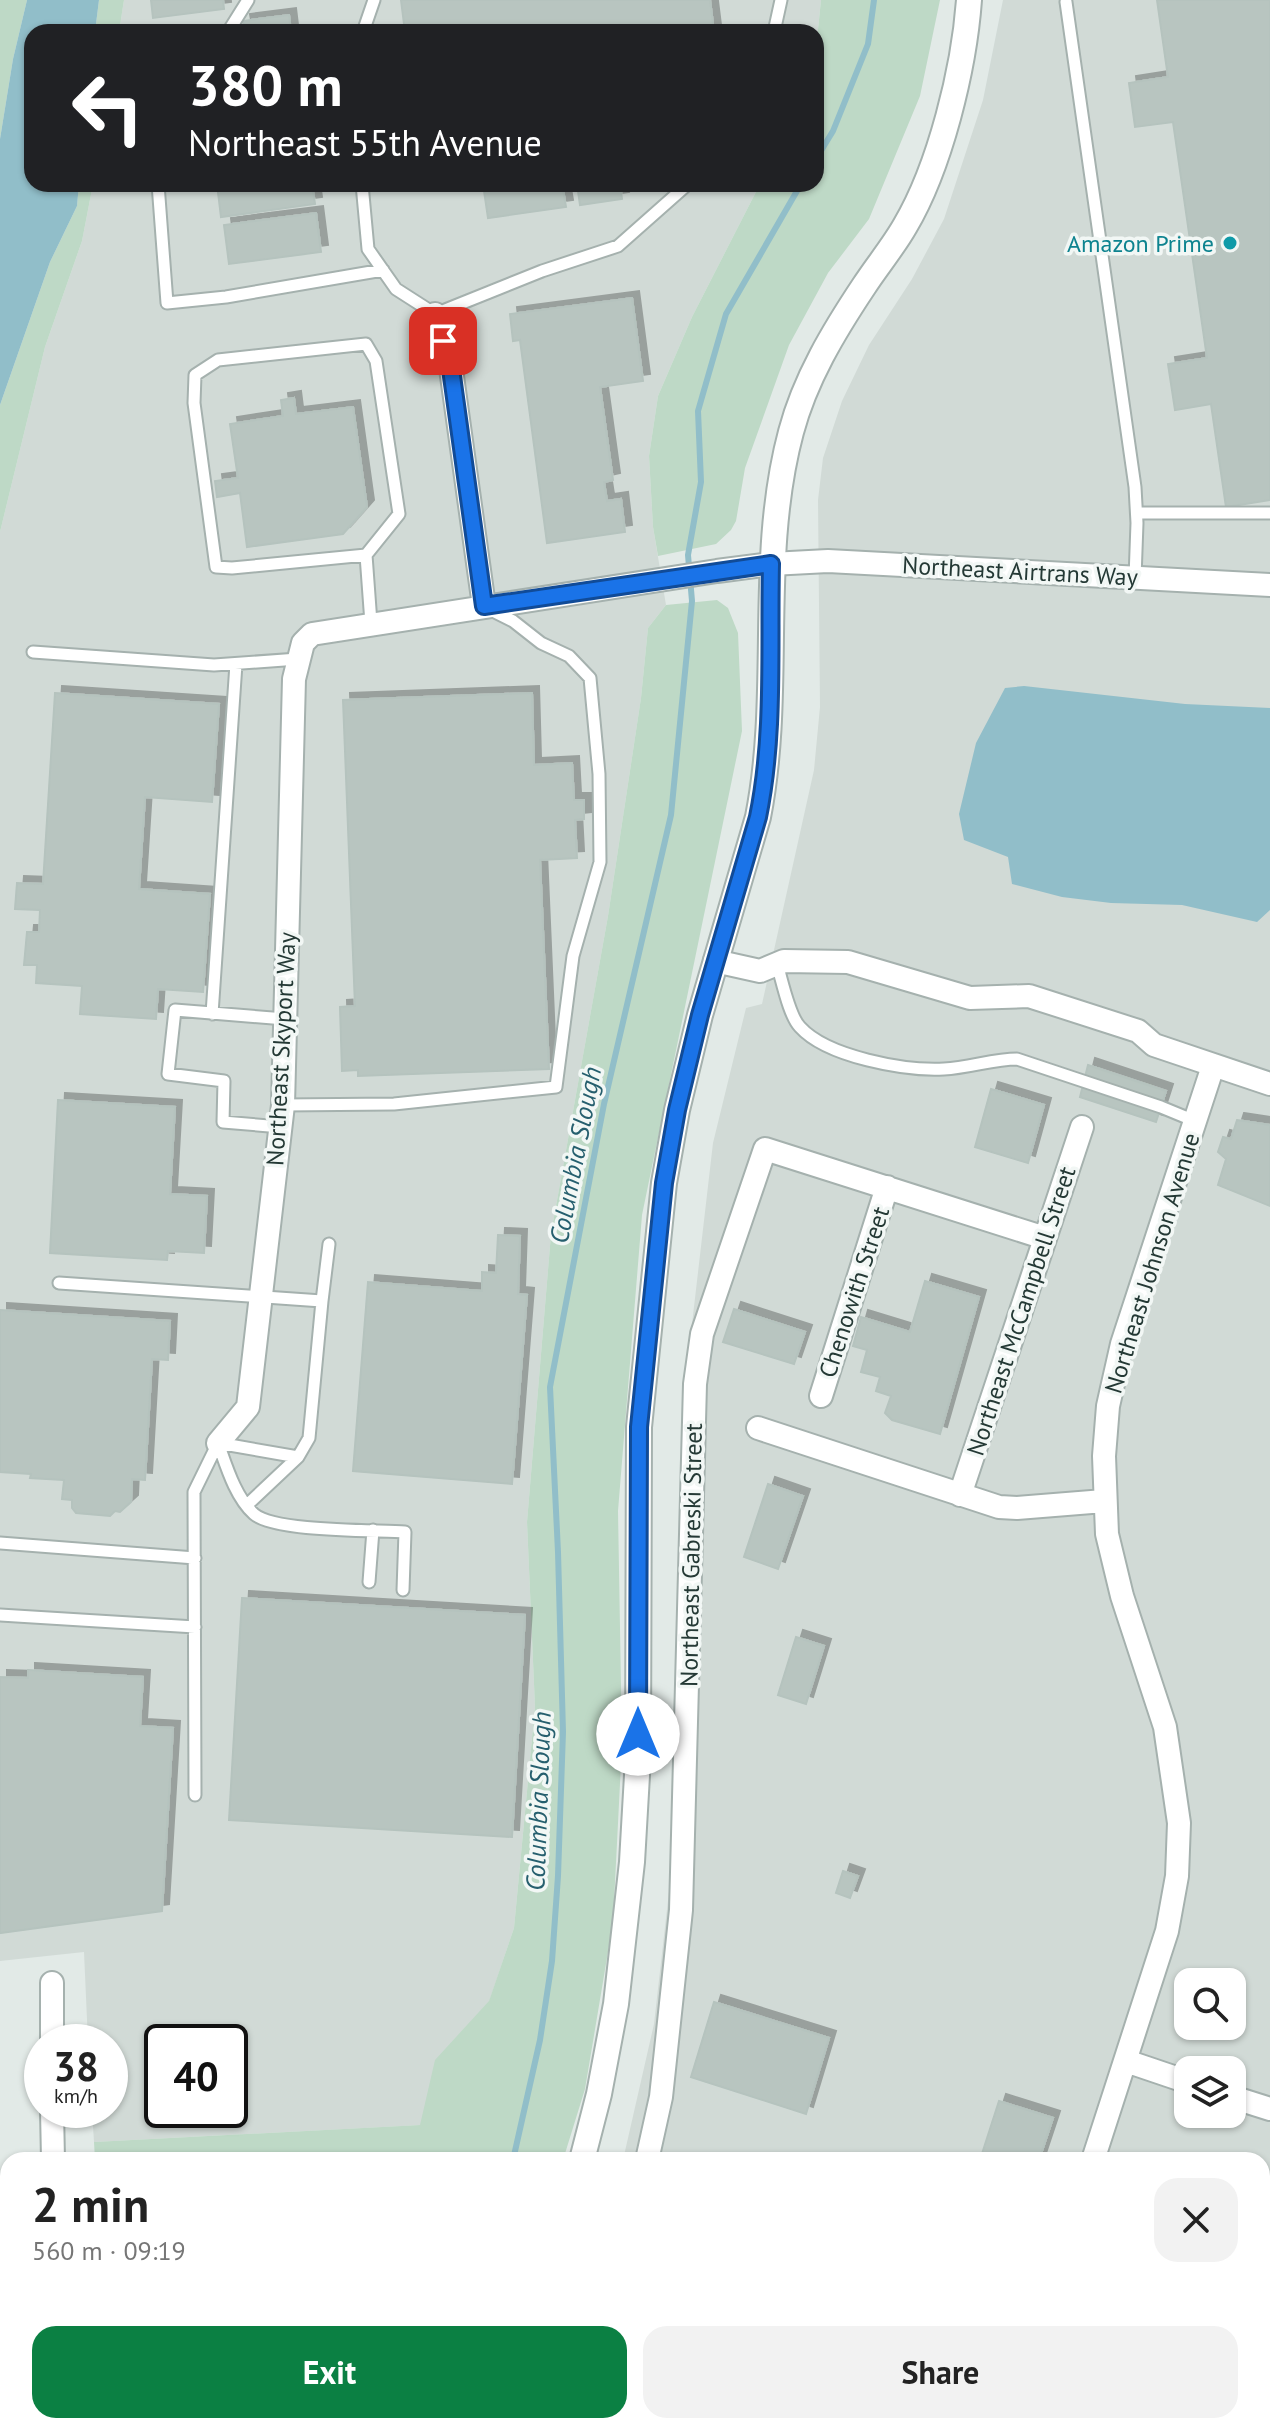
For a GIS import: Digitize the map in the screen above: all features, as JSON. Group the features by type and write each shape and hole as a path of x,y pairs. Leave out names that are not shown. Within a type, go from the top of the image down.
{"street":[{"path":"584,2152 616,2004 632,1862 638,1758 639,1427 659,1223 677,1110 765,782 770,708 771,564 777,494 798,410 825,348 905,226 925,184 952,95 969,0"},
{"path":"435,314 451,369 484,606"},
{"name":"Northeast Airtrans Way","path":"300,651 312,634 322,631 771,564 828,561 1270,585"},
{"name":"Northeast Skyport Way","path":"218,1443 248,1407 282,1116 294,679 300,651"},
{"path":"715,961 760,971 784,961 848,962 970,998 1029,996 1138,1031 1154,1045 1270,1084"},
{"name":"Northeast Johnson Avenue","path":"1096,2152 1167,1931 1177,1876 1179,1823 1165,1727 1122,1596 1107,1534 1104,1456 1112,1381 1213,1066"},
{"name":"Northeast McCampbell Street","path":"960,1495 1082,1127"},
{"name":"Northeast Gabreski Street","path":"649,2152 661,2097 681,1910 695,1384 702,1334 765,1149 887,1187"},
{"path":"887,1187 1045,1238"},
{"name":"Chenowith Street","path":"821,1396 887,1187"},
{"path":"758,1428 999,1507 1104,1501"},
{"path":"52,1983 52,2024"},
{"path":"1126,2061 1174,2077"},
{"path":"1246,2101 1270,2109"},
{"path":"52,2128 53,2152"}],"lane":[{"path":"233,24 248,0"},
{"path":"366,24 374,0"},
{"path":"776,24 781,0"},
{"path":"1066,2 1135,487 1135,578"},
{"path":"159,192 167,303 226,297 383,270"},
{"path":"363,192 368,249 396,289 435,314 542,271 618,246 679,192"},
{"path":"366,555 216,567 194,403 195,375 218,360 366,344 376,361 399,514 366,555 371,623"},
{"path":"1137,513 1270,513"},
{"path":"285,1019 175,1010 168,1074 224,1081 223,1122 556,1087 573,956 600,862 599,774 590,678 569,656 541,643 513,621 484,606"},
{"path":"33,652 236,664 300,651"},
{"path":"212,1014 236,664"},
{"path":"777,964 799,1027 834,1051 888,1065 944,1069 1017,1059 1195,1121"},
{"path":"247,1505 298,1457 309,1438 329,1244"},
{"path":"59,1283 322,1301"},
{"path":"218,1443 298,1457"},
{"path":"218,1443 247,1505 265,1521 405,1532 403,1590"},
{"path":"195,1795 194,1492 218,1443"},
{"path":"369,1582 373,1530"},
{"path":"0,1543 195,1558"},
{"path":"0,1615 195,1627"}],"shaded area":[{"path":"124,0 821,0 819,24 120,24"},
{"path":"1003,0 1270,0 1270,2152 625,2152 654,2024 671,1874 680,1639 684,1393 713,1143 746,1008 762,1004 814,770 820,707 818,500 823,458 842,401 869,345 912,279 944,219 983,100"},
{"path":"91,192 756,192 692,317 658,396 649,456 653,527 666,605 648,628 641,698 608,916 551,1234 527,1522 535,1707 514,1928 489,2002 436,2060 421,2125 94,2142 93,2128 128,2128 128,2024 87,2024 84,1952 0,1961 0,532 45,347 82,241"}],"green space":[{"path":"0,0 27,0 13,59 0,139"},
{"path":"99,0 124,0 120,24 96,24"},
{"path":"821,0 940,0 920,96 869,219 828,273 789,345 745,468 736,521 716,544 658,556 649,456 658,396 692,317 756,192 824,192 824,24 819,24"},
{"path":"78,192 91,192 82,241 45,347 0,532 0,405 50,262 77,206"},
{"path":"717,600 728,608 738,633 742,731 642,1215 618,1511 622,1744 613,1922 585,2089 565,2152 95,2152 94,2142 420,2125 435,2060 489,2001 514,1928 535,1707 527,1522 551,1234 608,916 641,698 648,628 666,605"}],"water":[{"path":"27,0 99,0 96,24 24,24 24,192 78,192 77,206 50,262 0,405 0,139 13,59"},
{"path":"1024,686 1185,704 1270,708 1270,910 1257,922 1182,905 1111,903 1062,897 1012,884 1008,857 964,840 959,814 976,743 1005,688"}],"building":[{"path":"151,0 223,0 224,9 153,18"},
{"path":"401,0 710,0 713,24 404,24"},
{"name":"Amazon Prime","path":"1157,0 1270,0 1270,500 1226,507 1211,404 1175,410 1168,364 1207,358 1173,122 1135,127 1129,83 1168,77"},
{"path":"289,15 290,24 244,24 243,21"},
{"path":"218,192 313,192 315,204 221,217"},
{"path":"484,192 563,192 566,207 488,218"},
{"path":"578,192 621,192 622,199 580,205"},
{"path":"316,213 321,252 229,264 224,225"},
{"path":"632,298 643,381 600,387 613,480 604,482 607,501 621,499 625,532 547,543 520,340 513,341 510,314"},
{"path":"294,398 296,414 353,407 367,507 343,534 247,547 240,493 217,497 215,481 238,478 230,424 283,416 281,400"},
{"path":"55,693 219,704 212,802 145,797 139,889 210,894 203,992 158,989 156,1019 80,1014 82,986 36,983 37,965 24,965 27,932 39,932 40,910 15,909 17,883 43,884"},
{"path":"532,693 534,765 572,763 574,800 584,800 584,819 575,820 577,858 540,860 549,1069 358,1076 358,1070 342,1071 340,1007 355,1006 343,700"},
{"path":"1088,1065 1166,1091 1156,1122 1080,1097"},
{"path":"991,1089 1044,1105 1028,1163 975,1147"},
{"path":"58,1100 175,1107 170,1194 207,1196 204,1253 168,1251 167,1260 50,1253"},
{"path":"1237,1120 1270,1125 1270,1206 1218,1185 1226,1159 1218,1152 1223,1137 1231,1139"},
{"path":"498,1235 520,1236 518,1294 527,1295 512,1484 353,1471 368,1282 482,1291 482,1272 496,1273"},
{"path":"925,1281 979,1297 940,1434 892,1420 885,1413 891,1396 876,1391 880,1377 861,1372 867,1350 853,1346 861,1317 910,1332"},
{"path":"734,1309 805,1332 794,1364 723,1342"},
{"path":"0,1310 170,1321 168,1360 152,1359 145,1480 132,1479 131,1502 120,1512 115,1511 110,1516 76,1513 72,1500 62,1499 64,1480 0,1472"},
{"path":"768,1484 803,1496 778,1569 744,1557"},
{"path":"242,1598 525,1615 512,1837 229,1820"},
{"path":"796,1637 824,1646 806,1704 778,1695"},
{"path":"28,1670 143,1677 140,1726 173,1728 162,1911 0,1933 0,1677 28,1678"},
{"path":"843,1871 858,1876 850,1898 836,1893"},
{"path":"714,2002 829,2038 806,2114 691,2077"},
{"path":"999,2101 1053,2118 1042,2152 983,2152"}],"waterway":[{"name":"Columbia Slough","path":"824,146 868,44 874,0"},
{"name":"Columbia Slough","path":"515,2152 540,2040 552,1961 558,1876 563,1732 550,1387 604,1104 671,815 692,601 688,555 701,482 698,411 726,314 796,192"}],"place":[{"name":"Amazon Prime","path":"1230,243"}],"route":[{"path":"443,341 451,369 484,606 771,564 770,708 765,782 758,817 688,1060 670,1144 659,1223 639,1427 638,1734"}]}
